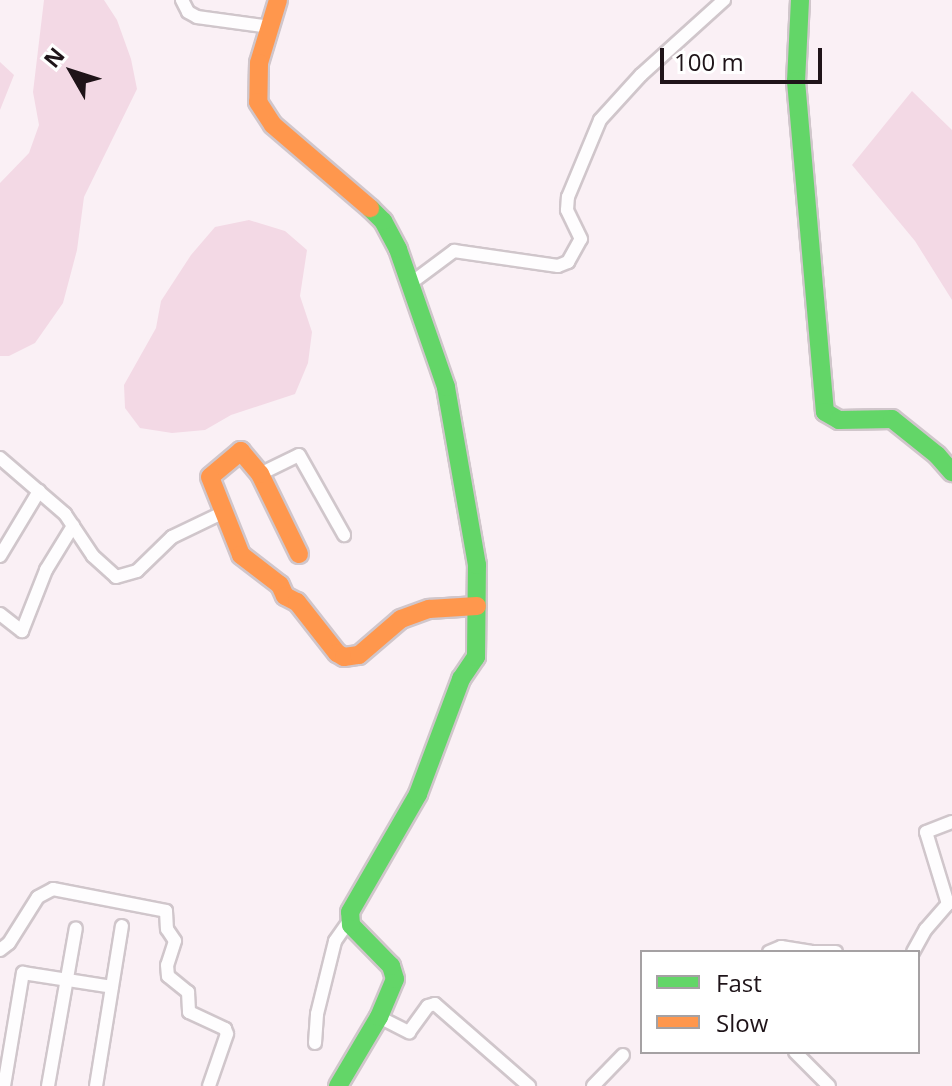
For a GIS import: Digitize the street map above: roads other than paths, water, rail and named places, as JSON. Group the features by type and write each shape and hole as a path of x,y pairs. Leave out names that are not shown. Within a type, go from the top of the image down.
{"street":[{"path":"182,0 188,12 197,17 270,27"},
{"path":"278,0 257,75 262,111 383,221 411,283 455,426 476,553 476,657 461,679 418,794 335,941 317,1014 315,1043"},
{"path":"800,0 796,81 815,267 825,412 839,420 892,419 937,455 952,472"},
{"path":"411,283 454,251 558,266 568,262 581,239 567,210 568,197 600,120 641,75 721,1"},
{"path":"299,554 260,474 241,451 210,477 241,555 280,585 285,596 297,602 332,648 344,657 359,655 408,617 429,609 477,606"},
{"path":"260,474 299,455 344,535"},
{"path":"0,458 65,514 93,556 116,577 137,571 172,537 224,512"},
{"path":"0,556 39,491"},
{"path":"0,614 22,631 46,570 73,526"},
{"path":"914,950 926,929 948,904 926,832 952,822"},
{"path":"0,950 9,943 38,897 53,889 166,911 167,929 175,941 167,965 168,976 188,992 189,1012 225,1029 227,1034 209,1086"},
{"path":"338,1086 394,985 394,972 349,921"},
{"path":"96,1086 122,926"},
{"path":"48,1086 76,928"},
{"path":"774,950 781,947 799,950"},
{"path":"4,1086 23,973 112,987"},
{"path":"379,1017 409,1032 430,1004 435,1004 529,1086"},
{"path":"797,1054 829,1086"},
{"path":"593,1086 623,1055"}]}
